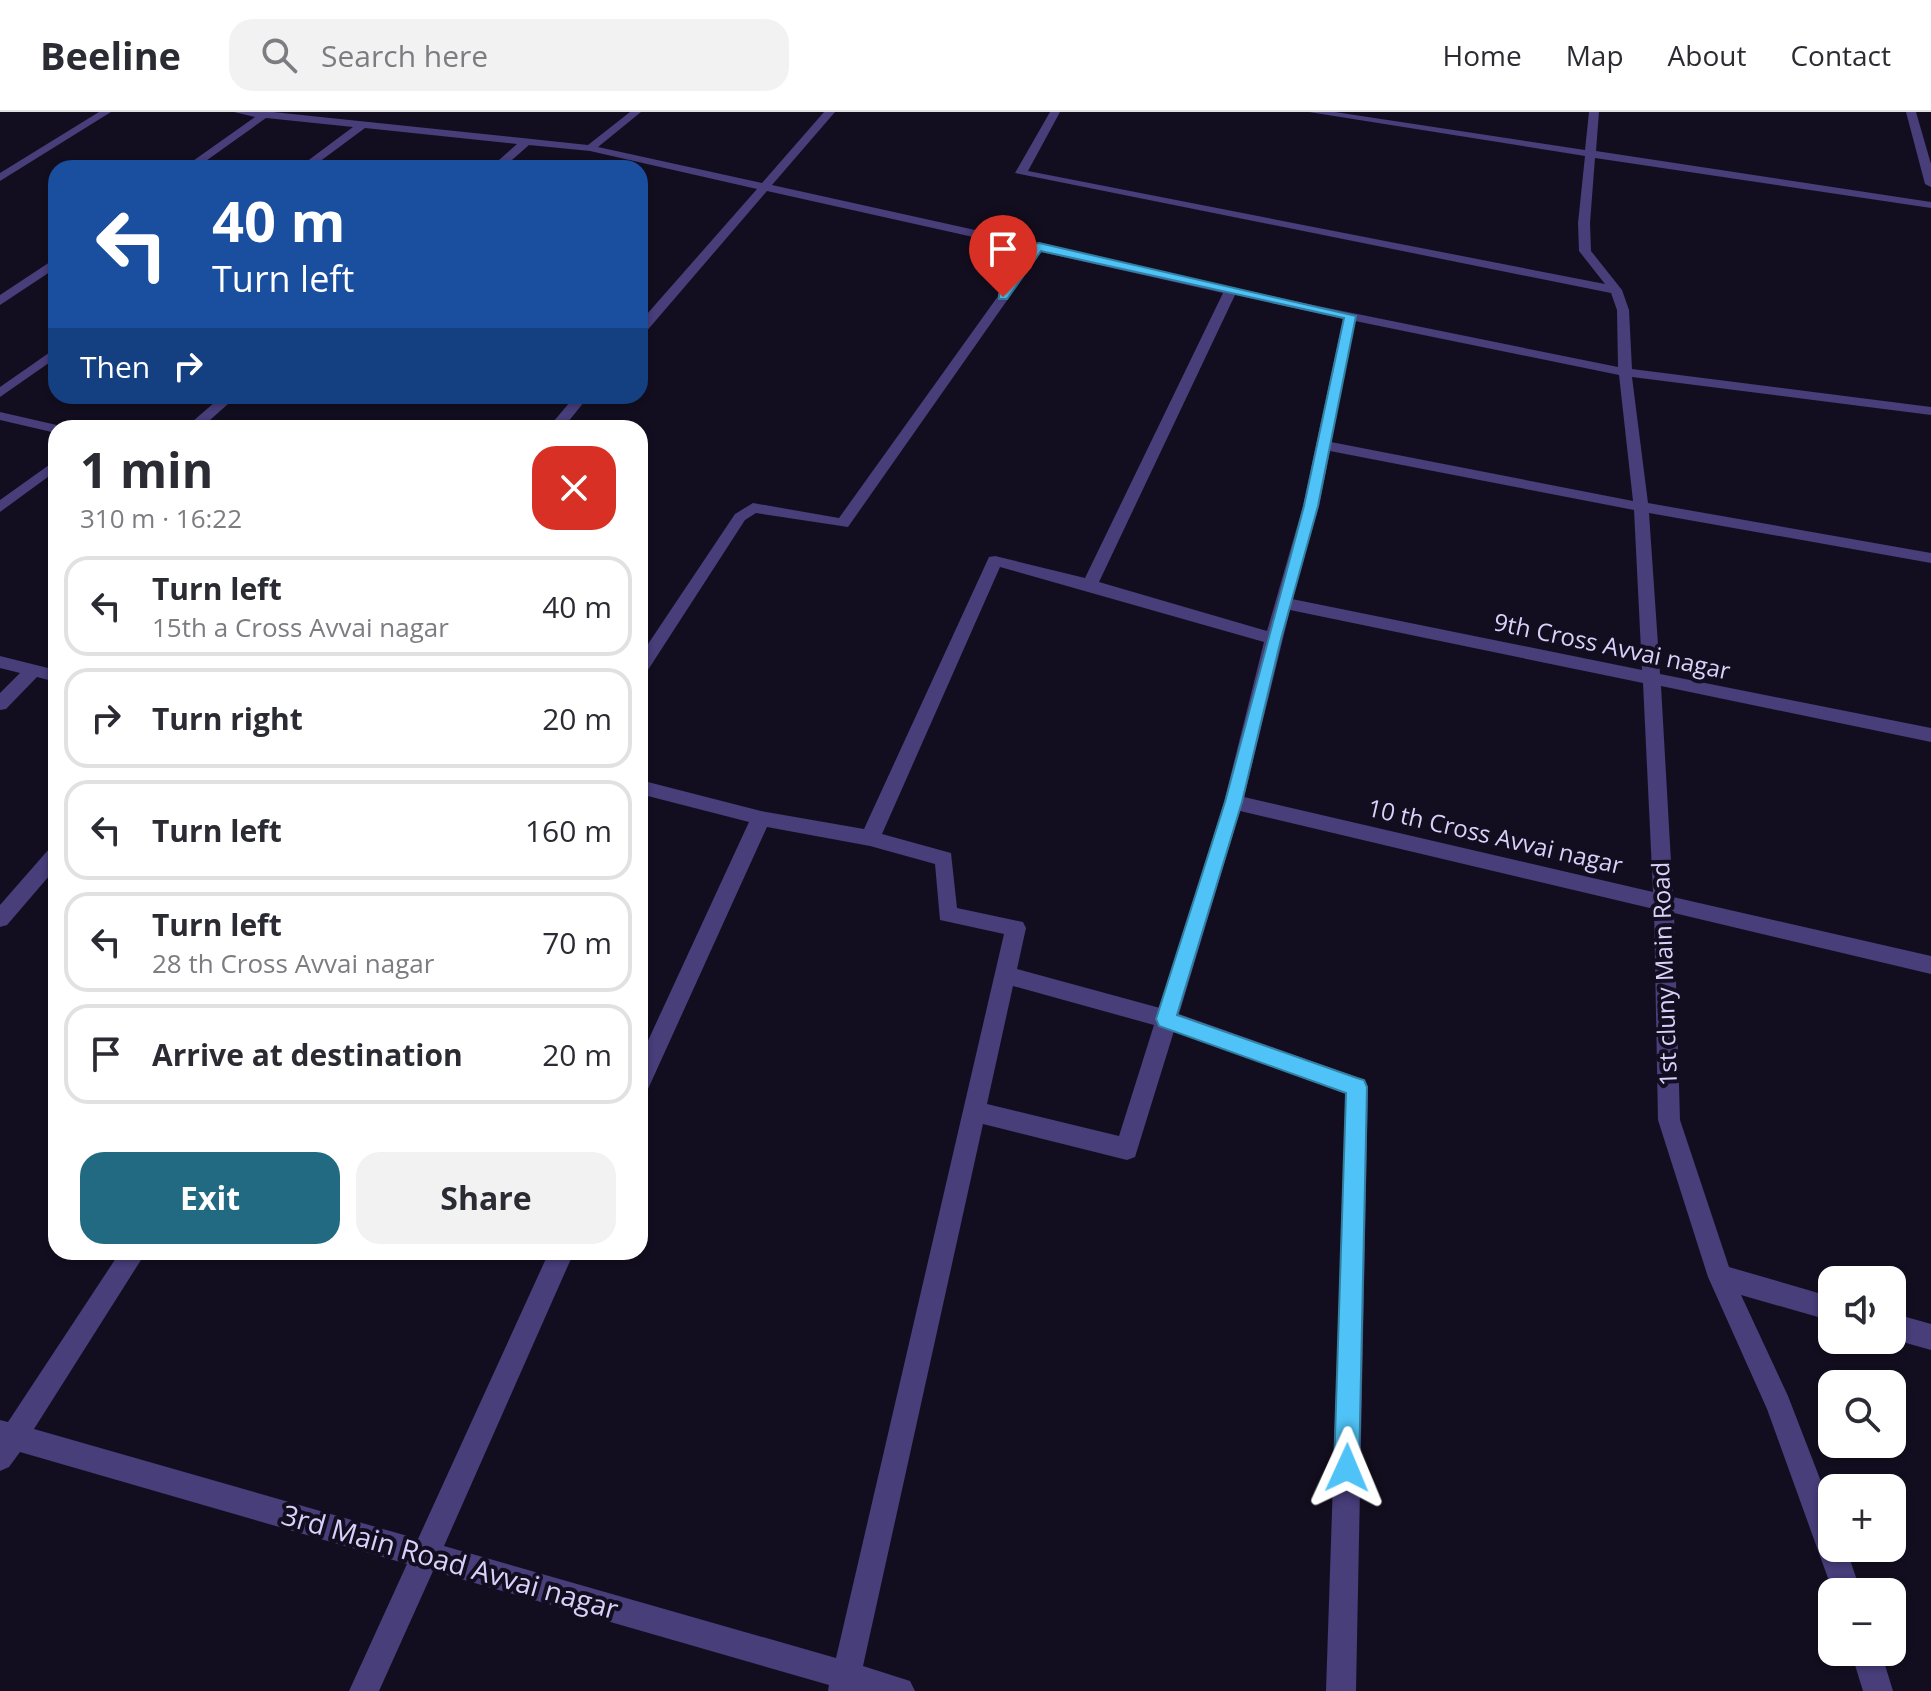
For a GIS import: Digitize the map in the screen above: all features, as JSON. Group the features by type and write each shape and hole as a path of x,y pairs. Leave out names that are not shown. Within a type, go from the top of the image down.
{"street":[{"path":"0,178 106,112"},
{"path":"239,112 590,148 645,160"},
{"path":"590,148 636,112"},
{"path":"648,321 830,112"},
{"path":"1055,112 1021,173 1616,290"},
{"path":"1314,112 1931,205"},
{"path":"1594,112 1584,223 1585,251 1616,290"},
{"path":"1911,112 1931,184"},
{"path":"200,160 266,114"},
{"path":"315,160 362,125"},
{"path":"505,160 526,142"},
{"path":"648,161 1350,316 1625,372 1931,411"},
{"path":"648,657 740,517 753,508 843,524 1039,247"},
{"path":"0,301 48,268"},
{"path":"1090,585 1231,290"},
{"name":"1st cluny Main Road","path":"1616,290 1623,310 1625,372 1641,507 1665,904 1669,1120 1720,1277 1779,1405 1818,1510"},
{"path":"973,1111 1127,1149 1233,802 1273,639 1311,506 1350,316"},
{"path":"0,393 48,358"},
{"path":"202,420 220,404"},
{"path":"562,420 575,404"},
{"path":"0,416 48,427"},
{"path":"1323,445 1641,507 1931,558"},
{"path":"0,507 48,470"},
{"path":"870,838 995,561 1090,585 1273,639"},
{"name":"9th Cross Avvai nagar","path":"1283,603 1931,735"},
{"path":"0,662 48,674"},
{"path":"0,704 34,670"},
{"path":"648,789 761,818 870,838 944,859 947,914 1016,928 845,1683"},
{"name":"10 th Cross Avvai nagar","path":"1233,802 1931,965"},
{"path":"648,1065 761,818"},
{"path":"0,919 48,864"},
{"path":"1004,974 1166,1019 1357,1087 1341,1691"},
{"path":"4,1443 129,1260"},
{"path":"364,1691 558,1260"},
{"path":"1720,1277 1818,1305"},
{"path":"1906,1330 1931,1337"},
{"name":"3rd Main Road Avvai nagar","path":"4,1443 424,1555 845,1683 900,1691"},
{"path":"1870,1666 1878,1691"}],"route":[{"path":"1003,297 1039,247 1350,316 1311,506 1273,639 1233,802 1166,1019 1357,1087 1347,1468"}]}
